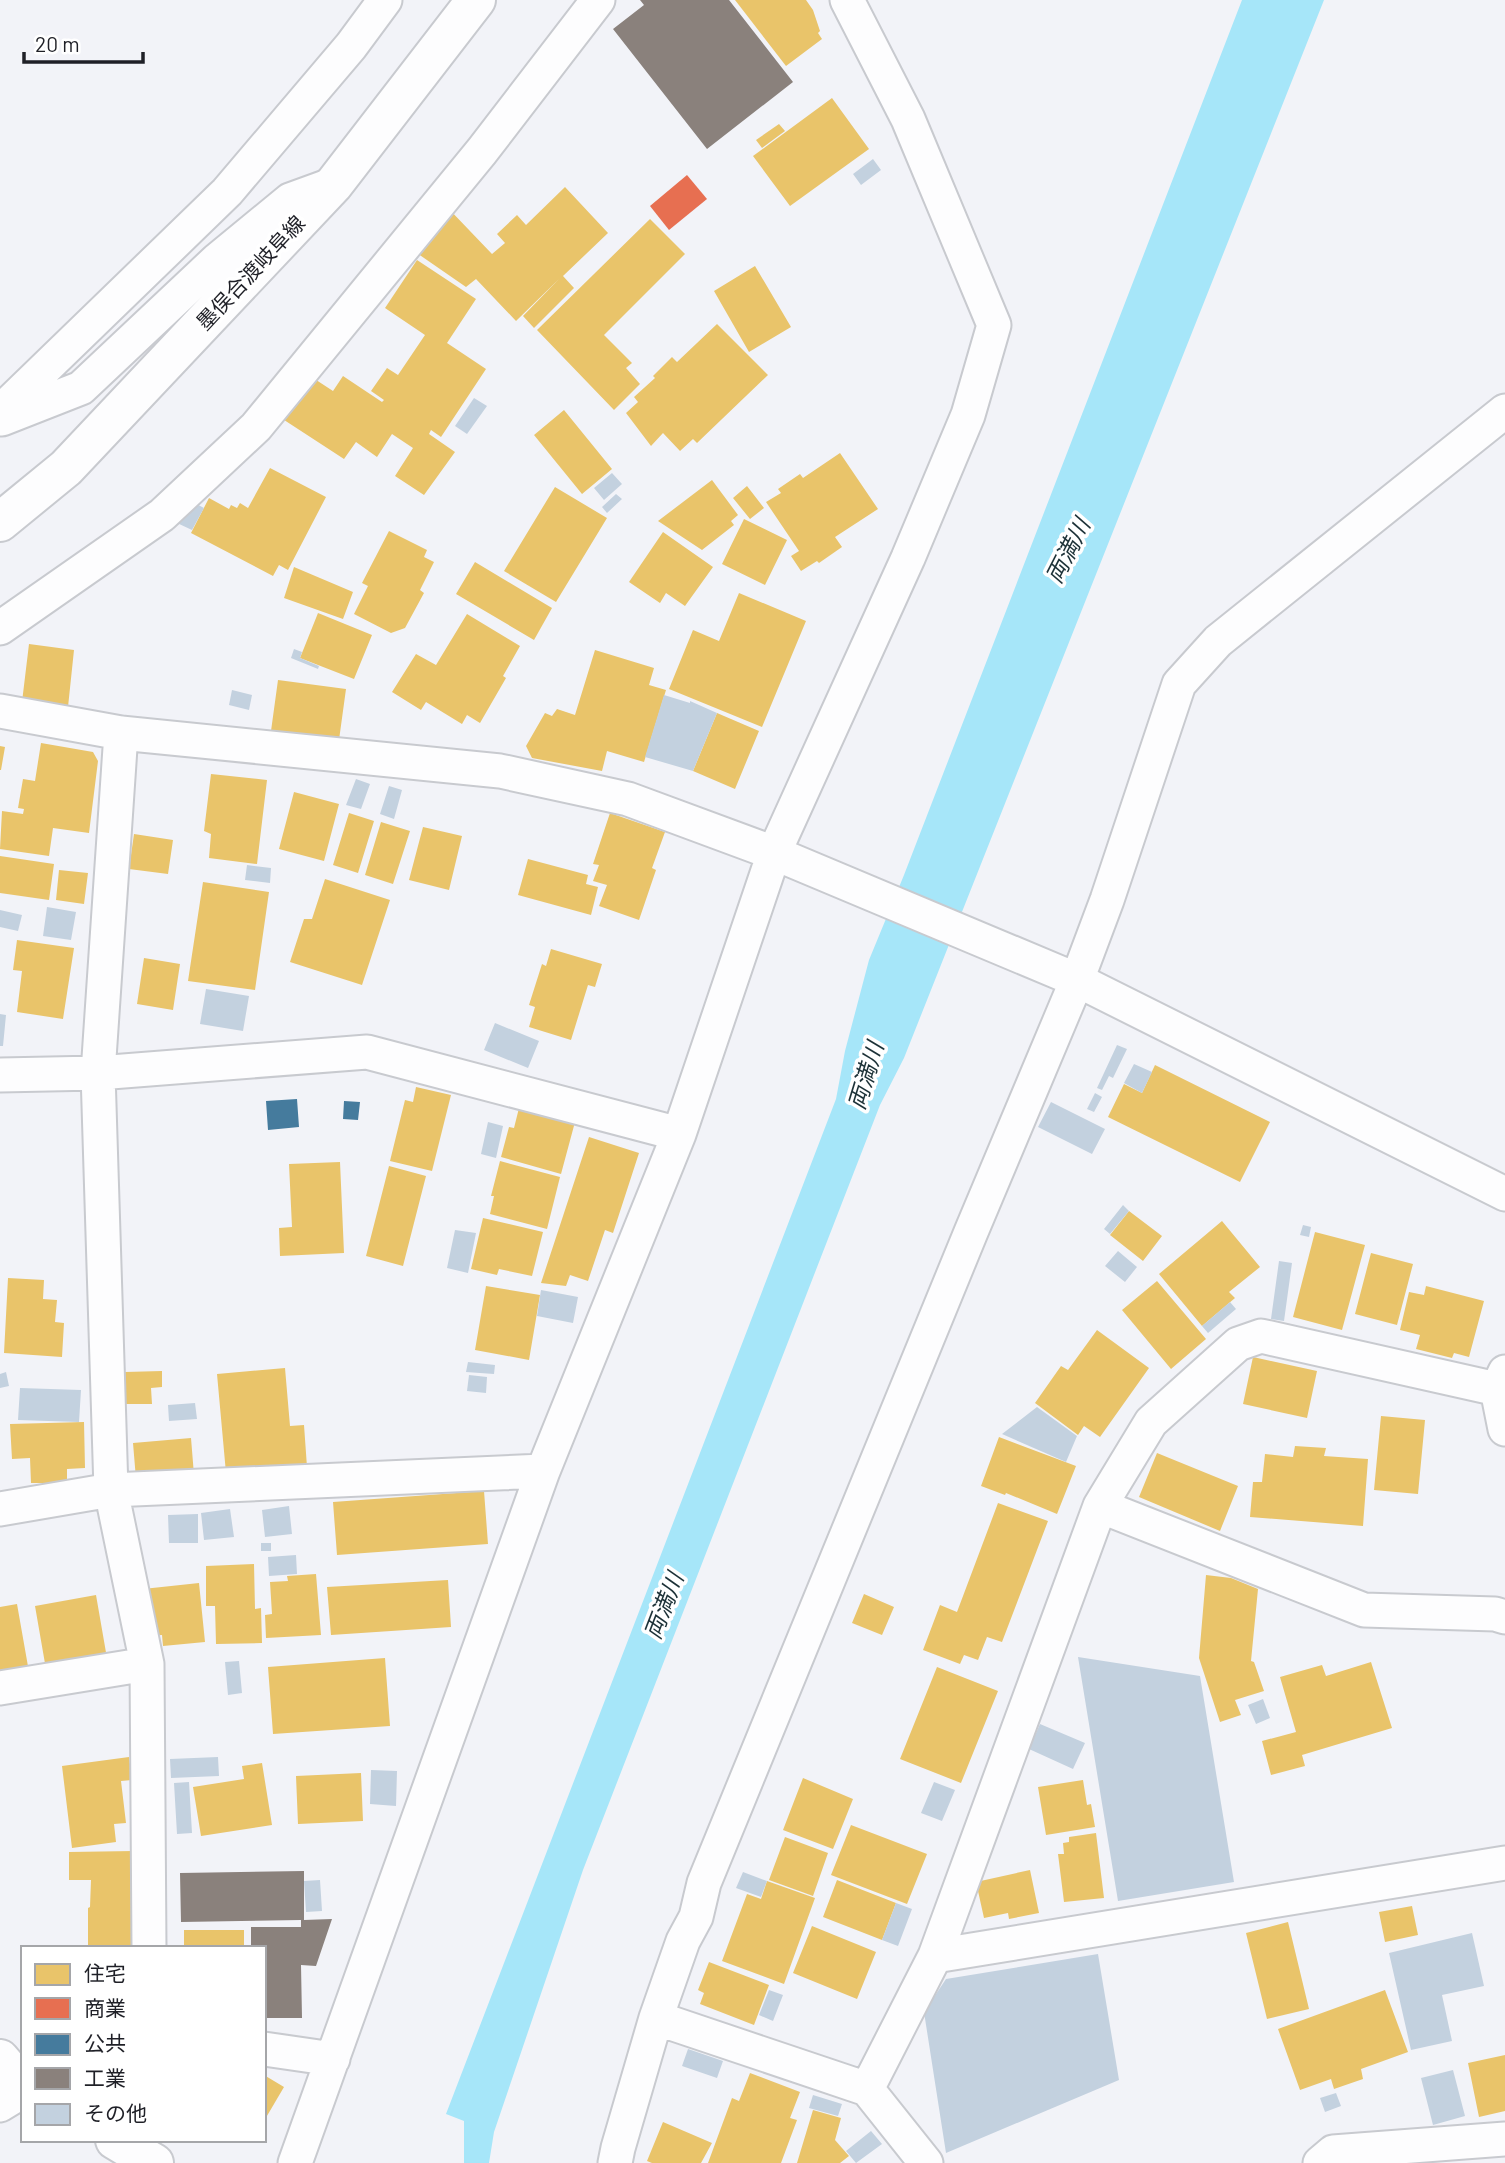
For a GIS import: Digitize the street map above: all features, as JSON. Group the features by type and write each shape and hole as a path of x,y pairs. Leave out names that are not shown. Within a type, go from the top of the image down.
{"main road":[{"name":"墨俣合渡岐阜線","path":"0,522 66,468 334,184 476,0"},
{"path":"0,2059 21,2085"},
{"path":"118,2142 154,2163"}],"street":[{"path":"0,412 227,192 351,46 385,0"},
{"path":"0,628 162,515 256,427 482,150 598,0"},
{"path":"295,2163 543,1471 679,1134 785,858 968,415 994,325 908,119 847,0"},
{"path":"0,420 81,388 217,260 290,200 334,184"},
{"path":"615,2163 656,2018 682,1941 696,1917 709,1871 971,1232 1066,975 1107,900 1179,684 1218,641 1505,411"},
{"path":"0,711 121,733 500,771 628,799 785,858 1066,975 1505,1194"},
{"path":"121,733 98,1073 111,1490 147,1664 149,1946"},
{"path":"0,1075 98,1073 367,1052 679,1134"},
{"path":"867,2089 935,1956 1100,1506 1151,1422 1238,1344 1261,1336 1501,1381 1505,1429"},
{"path":"0,1509 111,1490 543,1471"},
{"path":"1100,1506 1364,1610 1495,1614 1505,1617"},
{"path":"0,1688 147,1664"},
{"path":"935,1956 1505,1863"},
{"path":"656,2018 867,2089 926,2163"},
{"path":"266,2049 333,2059"},
{"path":"0,2105 21,2089"},
{"path":"1320,2163 1333,2152 1505,2139"}],"water":[{"name":"両満川","path":"1242,0 1324,0 904,1058 880,1105 583,1870 494,2132 489,2163 464,2163 464,2121 446,2114 836,1099 845,1051 869,960"}],"building: 住宅":[{"path":"735,0 806,0 813,10 822,39 786,66"},
{"path":"832,98 869,149 790,206 753,156"},
{"path":"779,124 785,131 762,148 756,140"},
{"path":"565,187 608,233 563,276 574,288 534,328 523,316 559,279 516,321 476,279 466,287 411,249 447,207 492,254 505,243 497,234 517,215 526,225"},
{"path":"650,219 685,254 604,335 632,363 626,368 640,384 614,410 537,330"},
{"path":"417,260 476,299 447,343 486,369 441,437 431,430 429,434 455,452 424,495 395,476 413,448 392,434 377,457 356,442 344,459 278,416 307,374 333,391 343,376 382,402 384,400 371,391 387,368 398,375 425,335 385,308"},
{"path":"755,266 791,327 749,352 714,291"},
{"path":"717,324 768,375 697,443 693,439 680,451 663,433 651,446 626,413 638,402 634,397 655,378 653,376 672,357 677,362"},
{"path":"564,410 612,469 582,494 534,435"},
{"path":"840,453 878,509 835,537 842,547 819,563 817,561 801,571 791,556 799,551 766,502 781,493 778,489 800,474 803,478"},
{"path":"270,468 326,497 288,570 279,565 273,576 191,533 209,498 229,509 231,505 237,508 240,503 248,508"},
{"path":"712,480 738,515 731,521 734,525 702,550 658,521"},
{"path":"747,486 764,508 750,519 733,498"},
{"path":"555,487 607,518 556,602 504,571"},
{"path":"744,519 787,540 765,585 722,564"},
{"path":"389,531 427,550 424,557 434,562 420,590 424,593 405,628 391,633 354,614 368,586 362,583"},
{"path":"663,532 713,567 685,606 666,593 660,603 629,582"},
{"path":"475,562 552,608 534,640 456,594"},
{"path":"294,567 353,592 343,619 284,598"},
{"path":"739,593 806,621 762,727 669,689 693,630 719,641"},
{"path":"318,613 372,635 354,679 300,658"},
{"path":"467,614 520,646 503,676 506,678 480,723 467,715 462,724 426,702 421,710 392,692 416,654 436,665"},
{"path":"29,644 74,650 68,707 22,702"},
{"path":"595,650 654,668 649,685 666,690 644,762 607,751 602,771 532,758 526,746 545,713 552,716 557,709 575,715"},
{"path":"278,680 346,689 339,740 271,731"},
{"path":"717,713 759,731 735,789 693,771"},
{"path":"41,743 93,752 98,761 89,833 53,828 49,856 0,849 2,811 23,814 24,809 18,808 23,779 35,781"},
{"path":"0,746 5,747 1,770 0,770"},
{"path":"211,774 267,780 257,864 209,858 211,834 204,831"},
{"path":"294,792 339,804 324,861 279,849"},
{"path":"349,813 374,821 358,873 333,865"},
{"path":"610,813 665,832 652,868 656,870 639,920 599,906 607,885 593,881 599,865 593,864"},
{"path":"381,822 410,831 393,884 365,875"},
{"path":"423,827 462,836 449,890 409,880"},
{"path":"134,834 173,840 168,874 129,869"},
{"path":"0,856 54,864 49,900 0,893"},
{"path":"528,859 588,875 586,884 598,887 591,915 518,895"},
{"path":"59,870 88,873 84,904 56,900"},
{"path":"325,879 390,900 362,985 290,962 304,919 312,919"},
{"path":"203,882 269,892 255,990 188,981"},
{"path":"17,940 74,948 63,1019 17,1012 22,971 13,970"},
{"path":"551,949 602,964 595,987 588,985 571,1040 529,1027 535,1007 529,1005 542,964 546,966"},
{"path":"144,958 180,964 173,1010 137,1004"},
{"path":"1155,1065 1270,1122 1240,1182 1108,1117 1124,1084 1142,1093"},
{"path":"416,1087 451,1095 432,1171 390,1161 405,1100 413,1102"},
{"path":"519,1108 575,1122 561,1174 501,1157 509,1127 514,1128"},
{"path":"589,1137 639,1153 613,1233 605,1230 588,1281 570,1275 566,1286 541,1283"},
{"path":"500,1161 560,1177 547,1229 490,1214 494,1196 491,1196"},
{"path":"340,1162 344,1253 280,1256 279,1228 292,1227 289,1164"},
{"path":"389,1166 426,1176 403,1266 366,1256"},
{"path":"1129,1211 1162,1236 1143,1261 1110,1235"},
{"path":"483,1218 543,1232 532,1276 499,1269 497,1275 471,1269"},
{"path":"1222,1221 1260,1267 1229,1292 1235,1298 1202,1326 1159,1274"},
{"path":"1315,1232 1365,1245 1342,1330 1293,1317"},
{"path":"1371,1253 1413,1264 1397,1325 1355,1314"},
{"path":"8,1278 44,1280 43,1299 57,1300 55,1322 64,1323 62,1357 4,1353"},
{"path":"1157,1281 1206,1339 1171,1369 1122,1310"},
{"path":"486,1286 540,1295 529,1360 475,1350"},
{"path":"1426,1286 1484,1301 1469,1357 1454,1353 1452,1358 1416,1349 1420,1335 1400,1330 1409,1292 1424,1295"},
{"path":"1097,1330 1149,1368 1100,1437 1084,1426 1078,1435 1035,1403 1061,1366 1068,1370"},
{"path":"1253,1357 1317,1371 1307,1418 1243,1404"},
{"path":"285,1368 290,1426 304,1425 307,1467 226,1473 217,1374"},
{"path":"162,1371 162,1387 151,1388 152,1404 126,1404 125,1372"},
{"path":"1381,1416 1425,1420 1418,1494 1374,1490"},
{"path":"84,1422 85,1468 67,1469 67,1483 31,1483 30,1458 12,1459 10,1424"},
{"path":"999,1437 1076,1466 1057,1514 981,1486"},
{"path":"191,1438 194,1475 136,1479 133,1443"},
{"path":"1295,1446 1326,1448 1324,1456 1368,1459 1363,1526 1250,1517 1253,1482 1262,1482 1265,1454 1293,1457"},
{"path":"1157,1453 1238,1486 1220,1531 1139,1497"},
{"path":"484,1491 488,1544 337,1555 333,1502"},
{"path":"998,1503 1048,1521 1002,1642 987,1637 978,1660 964,1655 960,1664 923,1650 940,1605 957,1612"},
{"path":"254,1564 255,1609 261,1608 262,1643 216,1644 215,1606 206,1606 206,1566"},
{"path":"316,1574 321,1635 266,1638 265,1615 272,1614 270,1582 288,1581 287,1576"},
{"path":"1206,1575 1231,1578 1258,1589 1251,1661 1254,1662 1264,1691 1235,1700 1241,1715 1220,1722 1199,1658"},
{"path":"448,1580 451,1627 331,1635 327,1587"},
{"path":"199,1583 205,1642 163,1646 162,1635 148,1636 143,1589"},
{"path":"864,1594 894,1607 882,1635 852,1623"},
{"path":"96,1595 108,1664 47,1675 35,1606"},
{"path":"17,1604 29,1672 0,1683 0,1607"},
{"path":"385,1658 390,1726 273,1734 268,1667"},
{"path":"1371,1662 1392,1728 1302,1755 1305,1766 1271,1775 1262,1741 1296,1732 1280,1677 1322,1665 1326,1676"},
{"path":"937,1667 998,1691 961,1783 900,1759"},
{"path":"129,1757 132,1780 121,1781 126,1823 114,1824 116,1842 72,1848 62,1766"},
{"path":"262,1763 272,1825 201,1836 193,1787 244,1779 242,1766"},
{"path":"361,1773 363,1821 298,1824 296,1776"},
{"path":"803,1778 853,1799 833,1849 783,1830"},
{"path":"1083,1780 1087,1805 1091,1804 1095,1827 1046,1835 1038,1787"},
{"path":"851,1825 927,1854 907,1904 831,1875"},
{"path":"1096,1833 1104,1898 1064,1902 1058,1854 1064,1854 1063,1843 1069,1842 1069,1837"},
{"path":"785,1837 828,1853 813,1896 769,1880"},
{"path":"134,1851 135,1946 88,1946 91,1880 69,1880 69,1852"},
{"path":"1030,1870 1039,1913 1009,1919 1008,1913 984,1918 976,1882"},
{"path":"837,1880 896,1903 882,1940 823,1917"},
{"path":"767,1881 815,1898 784,1984 722,1961 747,1894 761,1899"},
{"path":"1412,1906 1418,1935 1385,1942 1379,1912"},
{"path":"1288,1922 1309,2009 1267,2019 1246,1933"},
{"path":"812,1926 876,1952 857,1999 793,1973"},
{"path":"184,1930 244,1930 244,1946 184,1946"},
{"path":"709,1962 769,1985 754,2025 700,2004 704,1993 698,1990"},
{"path":"1385,1990 1408,2052 1361,2069 1363,2079 1334,2089 1331,2079 1300,2090 1278,2029"},
{"path":"1505,2055 1505,2111 1479,2117 1468,2063"},
{"path":"750,2073 800,2092 790,2118 797,2120 781,2163 708,2163 732,2098 739,2101"},
{"path":"266,2076 284,2087 266,2118"},
{"path":"813,2110 841,2118 835,2140 849,2156 840,2163 797,2163"},
{"path":"663,2122 712,2143 701,2163 647,2161"}],"building: 商業":[{"path":"687,175 707,199 669,230 650,206"}],"building: 公共":[{"path":"297,1099 299,1127 268,1130 266,1101"},
{"path":"344,1101 360,1102 358,1120 343,1119"}],"building: 工業":[{"path":"640,0 729,0 793,82 707,149 613,29 644,5"},
{"path":"304,1871 304,1920 332,1919 316,1966 301,1965 302,2018 266,2018 266,1946 251,1946 251,1927 301,1927 301,1920 181,1922 180,1873"}],"building: その他":[{"path":"873,159 881,170 861,185 853,174"},
{"path":"474,398 487,406 467,434 455,426"},
{"path":"612,473 622,484 604,500 594,488"},
{"path":"616,494 622,499 607,513 602,507"},
{"path":"189,500 204,508 192,530 177,523"},
{"path":"294,649 302,652 300,658 319,666 318,669 291,658"},
{"path":"232,690 252,695 249,710 229,705"},
{"path":"664,695 690,701 717,713 693,771 645,757"},
{"path":"356,779 370,784 361,809 346,805"},
{"path":"389,786 402,790 394,819 380,814"},
{"path":"247,865 271,868 270,883 245,880"},
{"path":"47,907 76,912 71,940 43,936"},
{"path":"0,910 22,915 18,931 0,927"},
{"path":"206,989 249,996 243,1031 200,1024"},
{"path":"0,1014 6,1015 3,1046 0,1046"},
{"path":"495,1023 539,1041 528,1068 484,1050"},
{"path":"1117,1045 1127,1049 1113,1078 1109,1076 1102,1090 1097,1088"},
{"path":"1134,1064 1152,1072 1142,1093 1124,1083"},
{"path":"1095,1093 1102,1097 1094,1112 1087,1109"},
{"path":"1051,1102 1105,1129 1092,1154 1038,1127"},
{"path":"488,1122 503,1126 496,1158 481,1154"},
{"path":"1123,1205 1129,1211 1110,1234 1104,1229"},
{"path":"1303,1225 1311,1227 1309,1237 1300,1235"},
{"path":"455,1230 476,1233 468,1273 447,1268"},
{"path":"1118,1251 1137,1267 1125,1282 1105,1266"},
{"path":"1279,1261 1292,1263 1284,1321 1271,1319"},
{"path":"541,1290 578,1297 573,1323 537,1316"},
{"path":"1230,1302 1236,1309 1208,1333 1202,1326"},
{"path":"468,1362 495,1365 494,1374 466,1372"},
{"path":"6,1372 9,1386 0,1388 0,1374"},
{"path":"469,1375 487,1377 486,1393 467,1391"},
{"path":"20,1388 81,1390 79,1422 18,1420"},
{"path":"195,1403 197,1419 169,1421 168,1405"},
{"path":"1037,1407 1077,1436 1066,1462 1002,1434"},
{"path":"289,1506 292,1534 265,1537 262,1510"},
{"path":"230,1509 234,1537 204,1540 201,1513"},
{"path":"198,1514 198,1543 169,1543 168,1515"},
{"path":"261,1543 271,1543 271,1551 261,1551"},
{"path":"296,1555 297,1574 269,1576 268,1557"},
{"path":"1078,1657 1200,1676 1234,1882 1118,1901"},
{"path":"239,1661 242,1693 228,1695 225,1662"},
{"path":"1263,1699 1270,1718 1256,1724 1248,1705"},
{"path":"1040,1724 1085,1743 1073,1769 1029,1749"},
{"path":"218,1757 219,1776 171,1778 170,1759"},
{"path":"371,1770 397,1771 396,1806 370,1804"},
{"path":"189,1782 192,1833 177,1834 174,1783"},
{"path":"934,1782 955,1790 942,1821 921,1813"},
{"path":"743,1872 767,1881 761,1897 736,1888"},
{"path":"320,1880 322,1911 306,1912 304,1881"},
{"path":"896,1903 912,1909 898,1946 882,1940"},
{"path":"1472,1933 1484,1986 1442,1995 1452,2041 1411,2050 1389,1953"},
{"path":"1098,1954 1119,2080 946,2153 924,2012 946,1979"},
{"path":"769,1990 783,1995 773,2021 759,2015"},
{"path":"688,2049 723,2061 717,2078 682,2066"},
{"path":"1453,2070 1465,2116 1433,2125 1421,2078"},
{"path":"1336,2093 1341,2106 1325,2112 1320,2098"},
{"path":"813,2095 842,2104 838,2116 809,2108"},
{"path":"871,2131 882,2144 856,2163 846,2151"}]}
